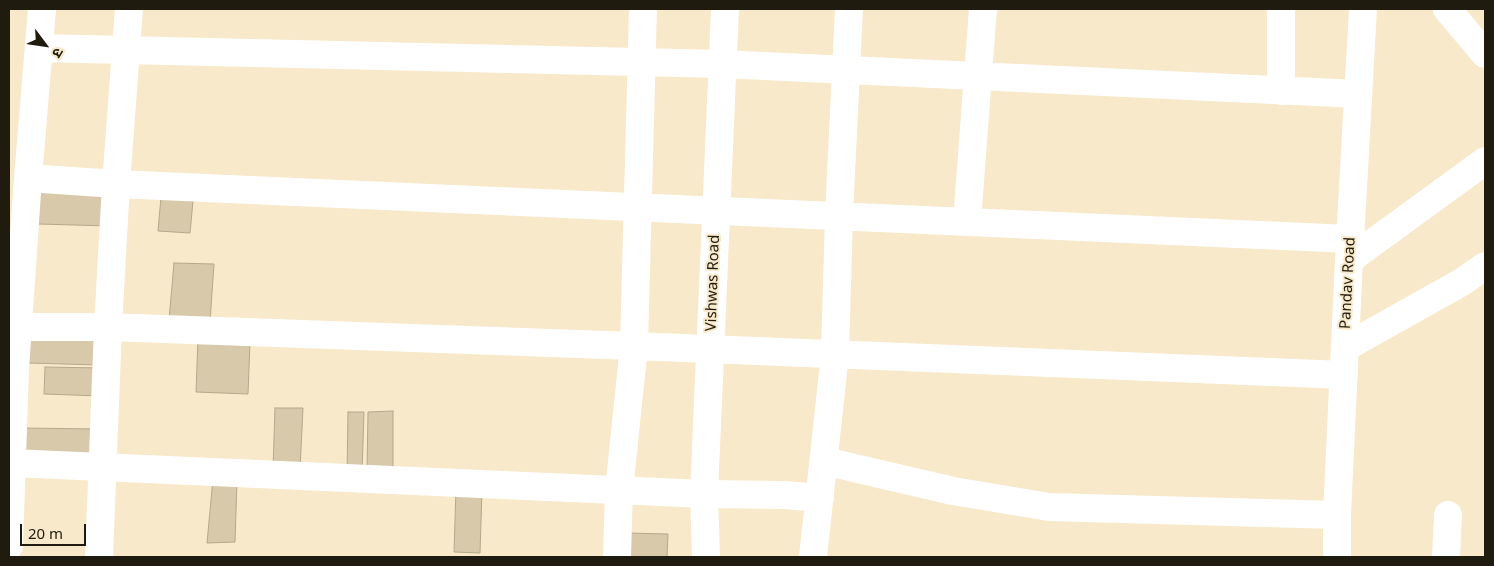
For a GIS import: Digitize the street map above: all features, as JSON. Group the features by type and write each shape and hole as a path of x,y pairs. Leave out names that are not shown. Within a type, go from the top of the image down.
{"street":[{"path":"9,546 18,327 42,9"},
{"path":"99,557 108,327 129,9"},
{"path":"618,557 619,490 634,346 643,9"},
{"name":"Vishwas Road","path":"706,557 704,494 725,9"},
{"path":"813,557 835,354 839,216 849,9"},
{"path":"967,221 983,9"},
{"path":"1281,9 1281,91"},
{"name":"Pandav Road","path":"1337,557 1337,515 1363,9"},
{"path":"1447,9 1485,54"},
{"path":"39,48 722,64 1358,94"},
{"path":"28,178 116,184 967,221 1350,249 1485,161"},
{"path":"1346,347 1462,282 1485,266"},
{"path":"18,327 108,327 634,346 1344,375"},
{"path":"824,461 953,492 1049,507 1337,515"},
{"path":"12,463 820,498"},
{"path":"1446,557 1448,515"}],"building":[{"path":"39,190 111,193 110,226 38,224"},
{"path":"161,197 193,201 190,233 158,231"},
{"path":"174,263 214,264 210,322 169,320"},
{"path":"29,331 100,334 98,365 28,363"},
{"path":"198,339 250,342 248,394 196,392"},
{"path":"45,367 102,368 101,396 44,394"},
{"path":"275,408 303,408 300,470 273,469"},
{"path":"393,411 393,472 367,472 368,412"},
{"path":"348,412 364,412 362,474 347,474"},
{"path":"20,428 98,429 98,462 20,461"},
{"path":"213,479 237,481 235,542 207,543"},
{"path":"456,489 482,490 480,553 454,552"},
{"path":"627,533 668,534 667,557 626,557"}]}
